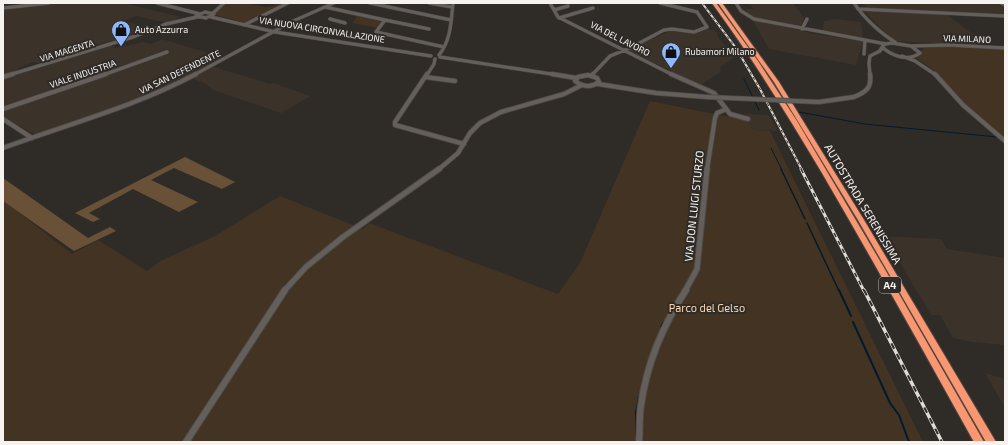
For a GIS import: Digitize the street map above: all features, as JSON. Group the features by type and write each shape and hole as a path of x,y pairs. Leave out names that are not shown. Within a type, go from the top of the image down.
{"highway":[{"name":"AUTOSTRADA SERENISSIMA","path":"714,3 750,54 826,174 980,442"},
{"name":"AUTOSTRADA SERENISSIMA","path":"720,3 776,82 861,220 991,442"}],"street":[{"path":"3,8 49,3"},
{"path":"157,3 200,14 212,13 224,3"},
{"path":"244,25 288,3"},
{"name":"VIA SAN DEFENDENTE","path":"3,148 151,96 212,66 300,17 334,3"},
{"path":"370,3 451,20"},
{"path":"429,3 452,8"},
{"path":"440,56 449,34 453,3"},
{"path":"550,3 558,17 593,8"},
{"path":"591,76 608,57 667,29 694,32 707,27 697,12 660,3"},
{"path":"736,3 741,12 749,17 802,29 873,41 885,45 898,43"},
{"path":"854,3 858,9 887,37 898,43 910,46 920,53"},
{"path":"1001,3 1005,5"},
{"path":"554,10 568,6"},
{"path":"324,7 429,29"},
{"path":"858,9 1005,16"},
{"path":"336,20 345,12"},
{"path":"211,17 214,15 212,13"},
{"path":"196,17 196,15 200,14"},
{"name":"VIA NUOVA CIRCONVALLAZIONE","path":"196,17 211,17 275,32 433,58"},
{"name":"VIA MAGENTA","path":"3,78 134,38 133,36 166,24 196,17"},
{"name":"VIA DEL LAVORO","path":"558,17 717,95 724,110"},
{"path":"330,19 345,22"},
{"path":"802,29 807,19"},
{"path":"385,20 376,32 444,47"},
{"path":"576,78 576,83 582,85 589,86 598,84 663,94 819,102 837,100 854,97 865,92 869,88 872,77 868,62 870,56 890,42 887,37"},
{"path":"864,54 865,40"},
{"path":"885,45 892,54"},
{"name":"VIA MILANO","path":"910,46 949,45 1005,48"},
{"name":"VIA MILANO","path":"916,56 920,53 922,48 929,46"},
{"name":"VIALE INDUSTRIA","path":"3,109 167,52"},
{"path":"874,54 916,56 916,59 922,65"},
{"path":"464,144 395,126 394,122 434,64 433,58 440,56 576,78 581,76 591,76 599,80 598,84"},
{"path":"902,56 922,65 934,73 963,105 1005,141"},
{"path":"425,77 456,81"},
{"path":"186,442 281,294 306,267 343,237 433,174 453,158 477,126 492,116 564,94 582,85"},
{"path":"724,110 734,117 748,119"},
{"name":"VIA DON LUIGI STURZO","path":"639,442 642,399 651,361 661,334 672,312 694,278 697,269 704,191 715,118 717,113 724,110"},
{"path":"3,119 32,138"}],"shaded area":[{"path":"51,3 123,3 181,17 166,23 137,16 123,21 152,28 131,36 83,48 38,63 34,62 20,67 15,72 3,76 3,8"},
{"path":"750,3 793,3 804,18 800,28 749,17 745,9 753,9"},
{"path":"862,3 998,4 1005,8 1005,15 867,8"},
{"path":"863,10 946,14 989,46 894,41"},
{"path":"752,19 815,34 863,41 856,65 769,49"},
{"path":"834,19 861,22 863,38 822,32 824,21"},
{"path":"709,29 717,32 718,37 735,57 720,67 721,72 700,85 627,50 670,31 690,33"},
{"path":"162,39 225,58 212,66 270,84 273,83 311,96 281,113 213,90 206,84 189,77 145,98 37,134 32,133 3,116 3,78 110,45 117,48 143,42 151,44"},
{"path":"746,114 769,115 778,131 753,130"},
{"path":"185,157 235,182 222,189 174,168 151,180 198,202 179,212 133,189 89,213 100,219 93,222 75,213"},
{"path":"3,178 88,238 110,227 116,231 74,251 3,201"},
{"path":"884,236 941,239 947,249 1005,258 1005,345 972,342 953,338 940,315 931,315"},
{"path":"985,373 1005,379 1005,408"}],"green space":[{"path":"225,3 245,3 266,7 278,5 268,3 285,3 244,23 216,15 216,12"},
{"path":"344,14 383,21 377,28 352,23 357,17"},
{"path":"941,45 1005,48 1005,140 959,99 937,73 917,58 921,55 921,51 924,48"},
{"name":"Parco del Gelso","path":"650,101 749,121 753,130 770,131 923,442 3,442 3,200 72,254 98,240 147,271 160,261 215,236 280,196 363,229 369,223 558,294 580,263"}],"waterway":[{"path":"744,79 759,110"},
{"path":"799,112 865,124 997,137"},
{"path":"771,148 782,170"},
{"path":"781,169 805,219"},
{"path":"807,223 839,291"},
{"path":"839,290 851,316"},
{"path":"853,322 890,403 899,415 909,442"},
{"path":"661,327 663,323"},
{"path":"636,435 636,413 639,397"}],"railway":[{"path":"702,3 736,48 760,89 802,170"},
{"path":"801,169 864,291"},
{"path":"864,290 942,442"}],"place":[{"name":"Auto Azzurra","path":"121,47"},
{"name":"Rubamori Milano","path":"671,69"}]}
